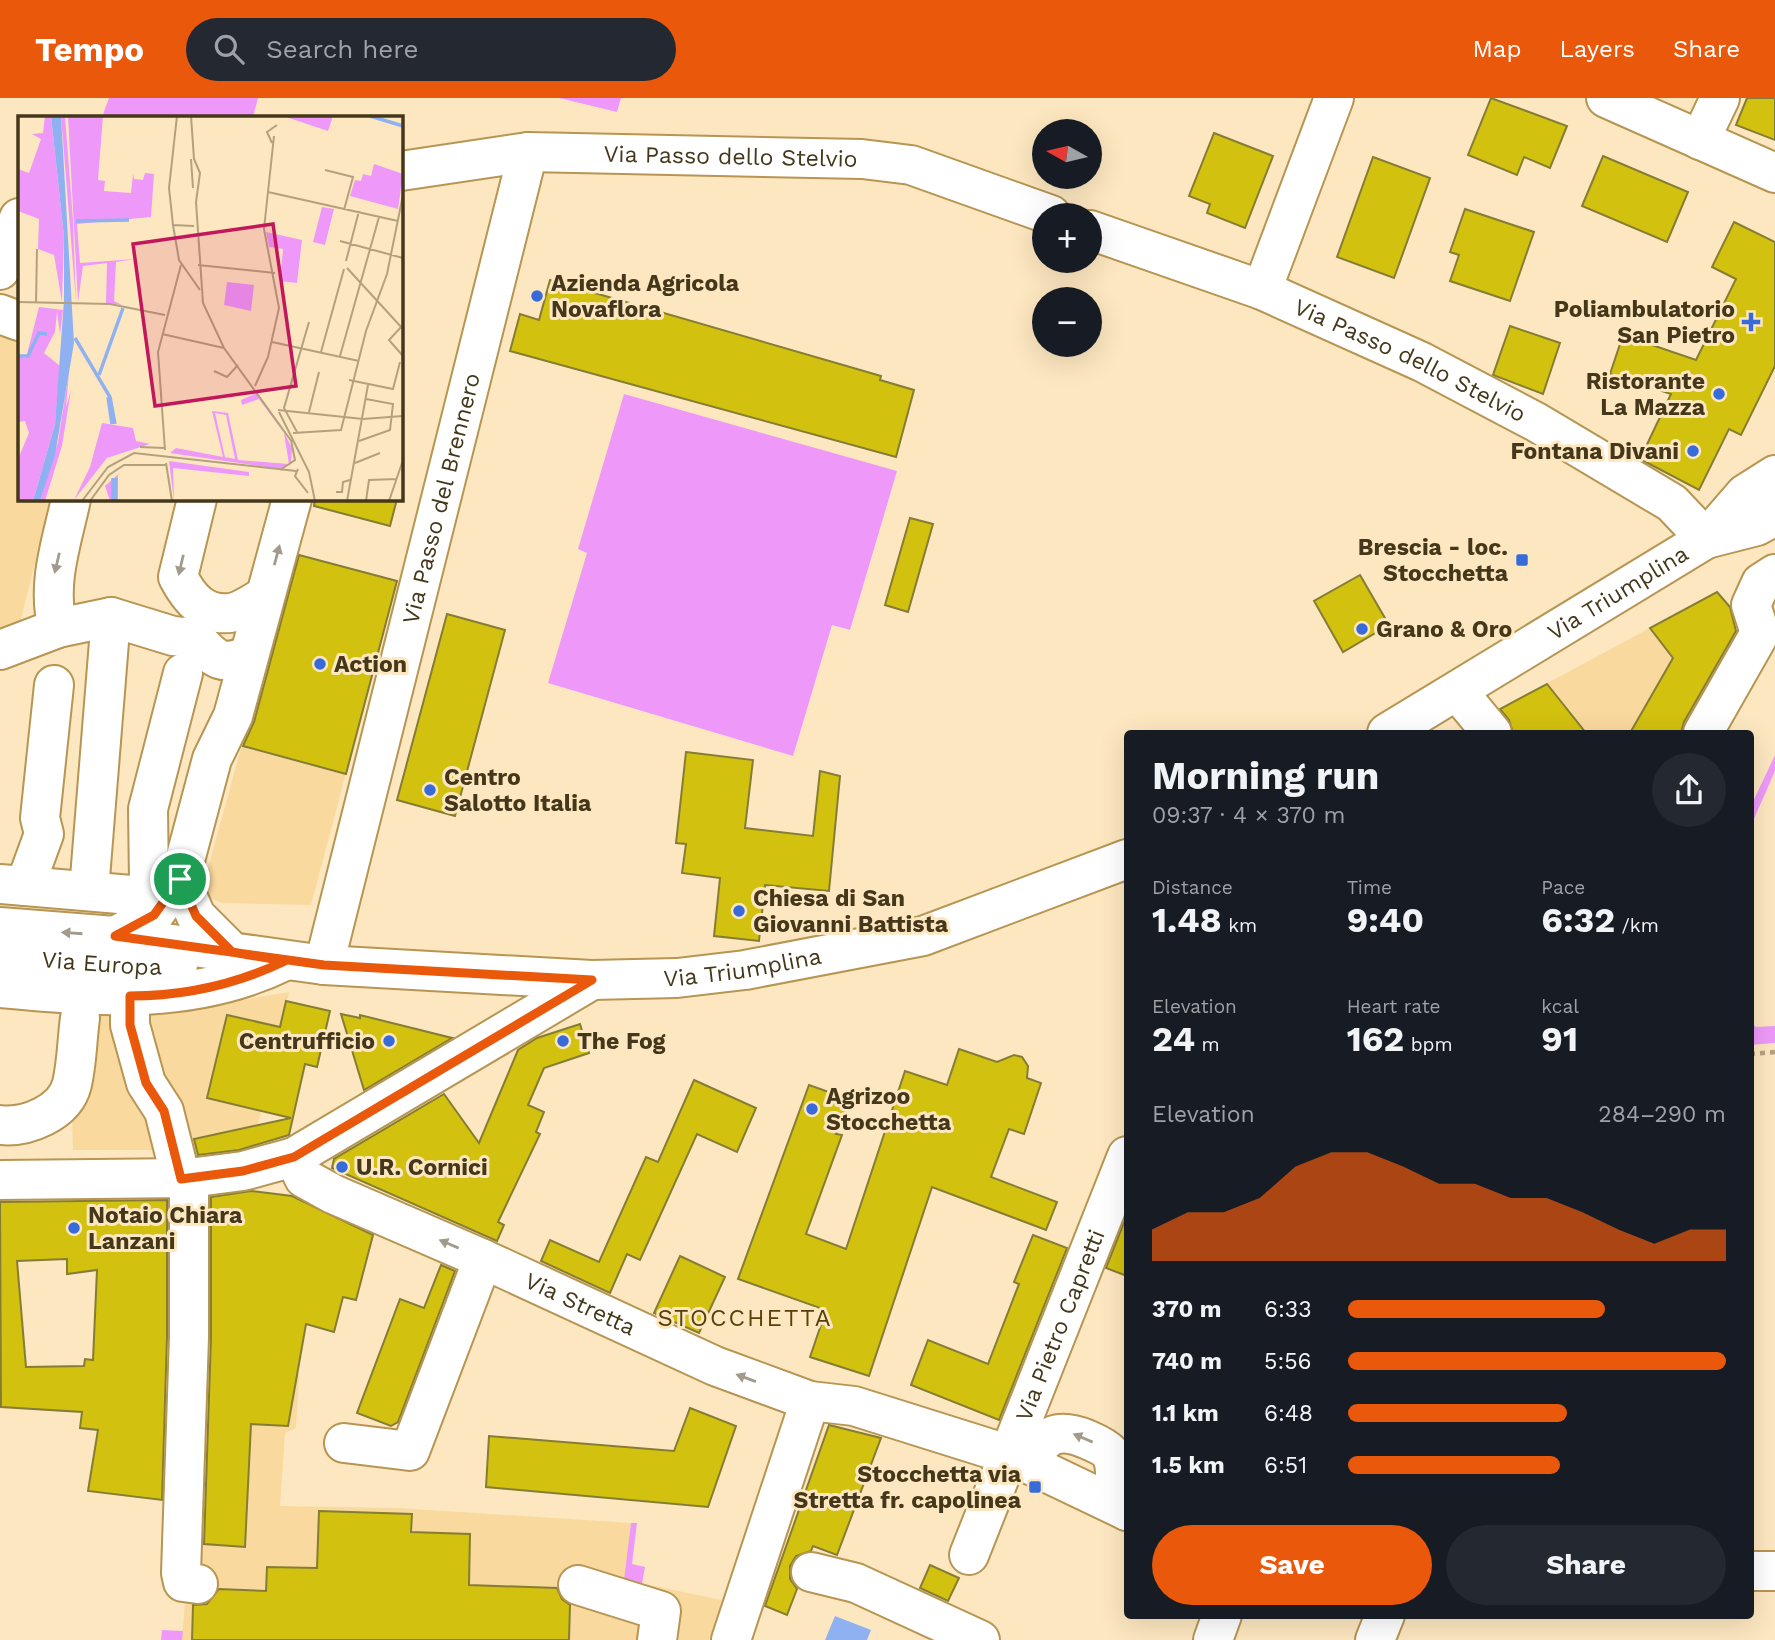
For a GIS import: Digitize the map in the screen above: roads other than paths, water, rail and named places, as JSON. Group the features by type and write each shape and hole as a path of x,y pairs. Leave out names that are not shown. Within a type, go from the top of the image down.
{"street":[{"path":"1262,290 1334,98"},
{"path":"1606,98 1775,173"},
{"path":"1700,140 1720,98"},
{"name":"Via Passo dello Stelvio","path":"402,171 528,152 862,159 911,165 1032,208"},
{"name":"Via Passo del Brennero","path":"324,965 528,152"},
{"name":"Via Passo dello Stelvio","path":"1102,234 1262,290 1422,362 1536,422 1672,503 1706,539"},
{"path":"0,314 18,321"},
{"name":"Via Triumplina","path":"1706,539 1745,494 1775,475"},
{"path":"58,628 52,606 54,576 71,500"},
{"path":"197,500 178,577 187,594 198,607 230,614 265,596"},
{"path":"115,936 154,915 180,879 212,759 233,716 292,500"},
{"name":"Via Triumplina","path":"1392,730 1706,539 1772,524"},
{"path":"1705,730 1760,633 1751,606 1761,583 1775,574"},
{"path":"90,878 111,617"},
{"path":"0,650 58,628 111,617 173,636 195,638 215,659 232,662 249,655"},
{"path":"173,636 198,662 211,698 212,759"},
{"path":"54,685 40,818 44,834 12,885 143,896 149,881 147,821 183,673"},
{"path":"1458,692 1490,730"},
{"path":"152,794 199,807"},
{"name":"Via Triumplina","path":"324,965 592,980 677,978 745,971 923,936 1124,860"},
{"path":"180,879 196,916 232,952"},
{"name":"Via Europa","path":"0,927 115,936 324,965"},
{"name":"Via Europa","path":"0,956 148,967 285,961"},
{"path":"0,988 80,995 165,996 249,979 285,961"},
{"name":"Via Triumplina","path":"294,1157 592,980"},
{"path":"130,996 130,1025 146,1083 164,1111 185,1178 189,1337 181,1573 183,1582 198,1584"},
{"path":"0,1125 31,1122 48,1114 63,1100 71,1087 80,1018"},
{"path":"0,1180 185,1178 243,1171 294,1157"},
{"name":"Via Stretta","path":"294,1157 304,1178 333,1194 484,1259 715,1366 810,1401 854,1406 1020,1459 1124,1510"},
{"name":"Via Pietro Capretti","path":"969,1555 1020,1459 1115,1212 1124,1170"},
{"path":"344,1443 410,1451 484,1259"},
{"path":"731,1640 810,1401"},
{"path":"1754,1571 1775,1571"},
{"path":"811,1572 856,1583 979,1640"},
{"path":"578,1585 661,1611 657,1640"},
{"path":"1213,1640 1221,1619"},
{"path":"1375,1640 1383,1619"},
{"path":"1397,1640 1403,1619"}],"water":[{"path":"835,1616 871,1630 867,1640 825,1640"}],"place":[{"name":"Azienda Agricola Novaflora","path":"537,296"},
{"name":"Poliambulatorio San Pietro","path":"1751,322"},
{"name":"Ristorante La Mazza","path":"1719,394"},
{"name":"Fontana Divani","path":"1693,451"},
{"name":"Brescia - loc. Stocchetta","path":"1522,560"},
{"name":"Grano & Oro","path":"1362,629"},
{"name":"Action","path":"320,664"},
{"name":"Centro Salotto Italia","path":"430,790"},
{"name":"Chiesa di San Giovanni Battista","path":"739,911"},
{"name":"Centrufficio","path":"389,1041"},
{"name":"The Fog","path":"563,1041"},
{"name":"Agrizoo Stocchetta","path":"812,1109"},
{"name":"U.R. Cornici","path":"342,1167"},
{"name":"Notaio Chiara Lanzani","path":"74,1228"},
{"name":"Stocchetta via Stretta fr. capolinea","path":"1035,1487"}],"district":[{"name":"STOCCHETTA","path":"745,1318"}]}
